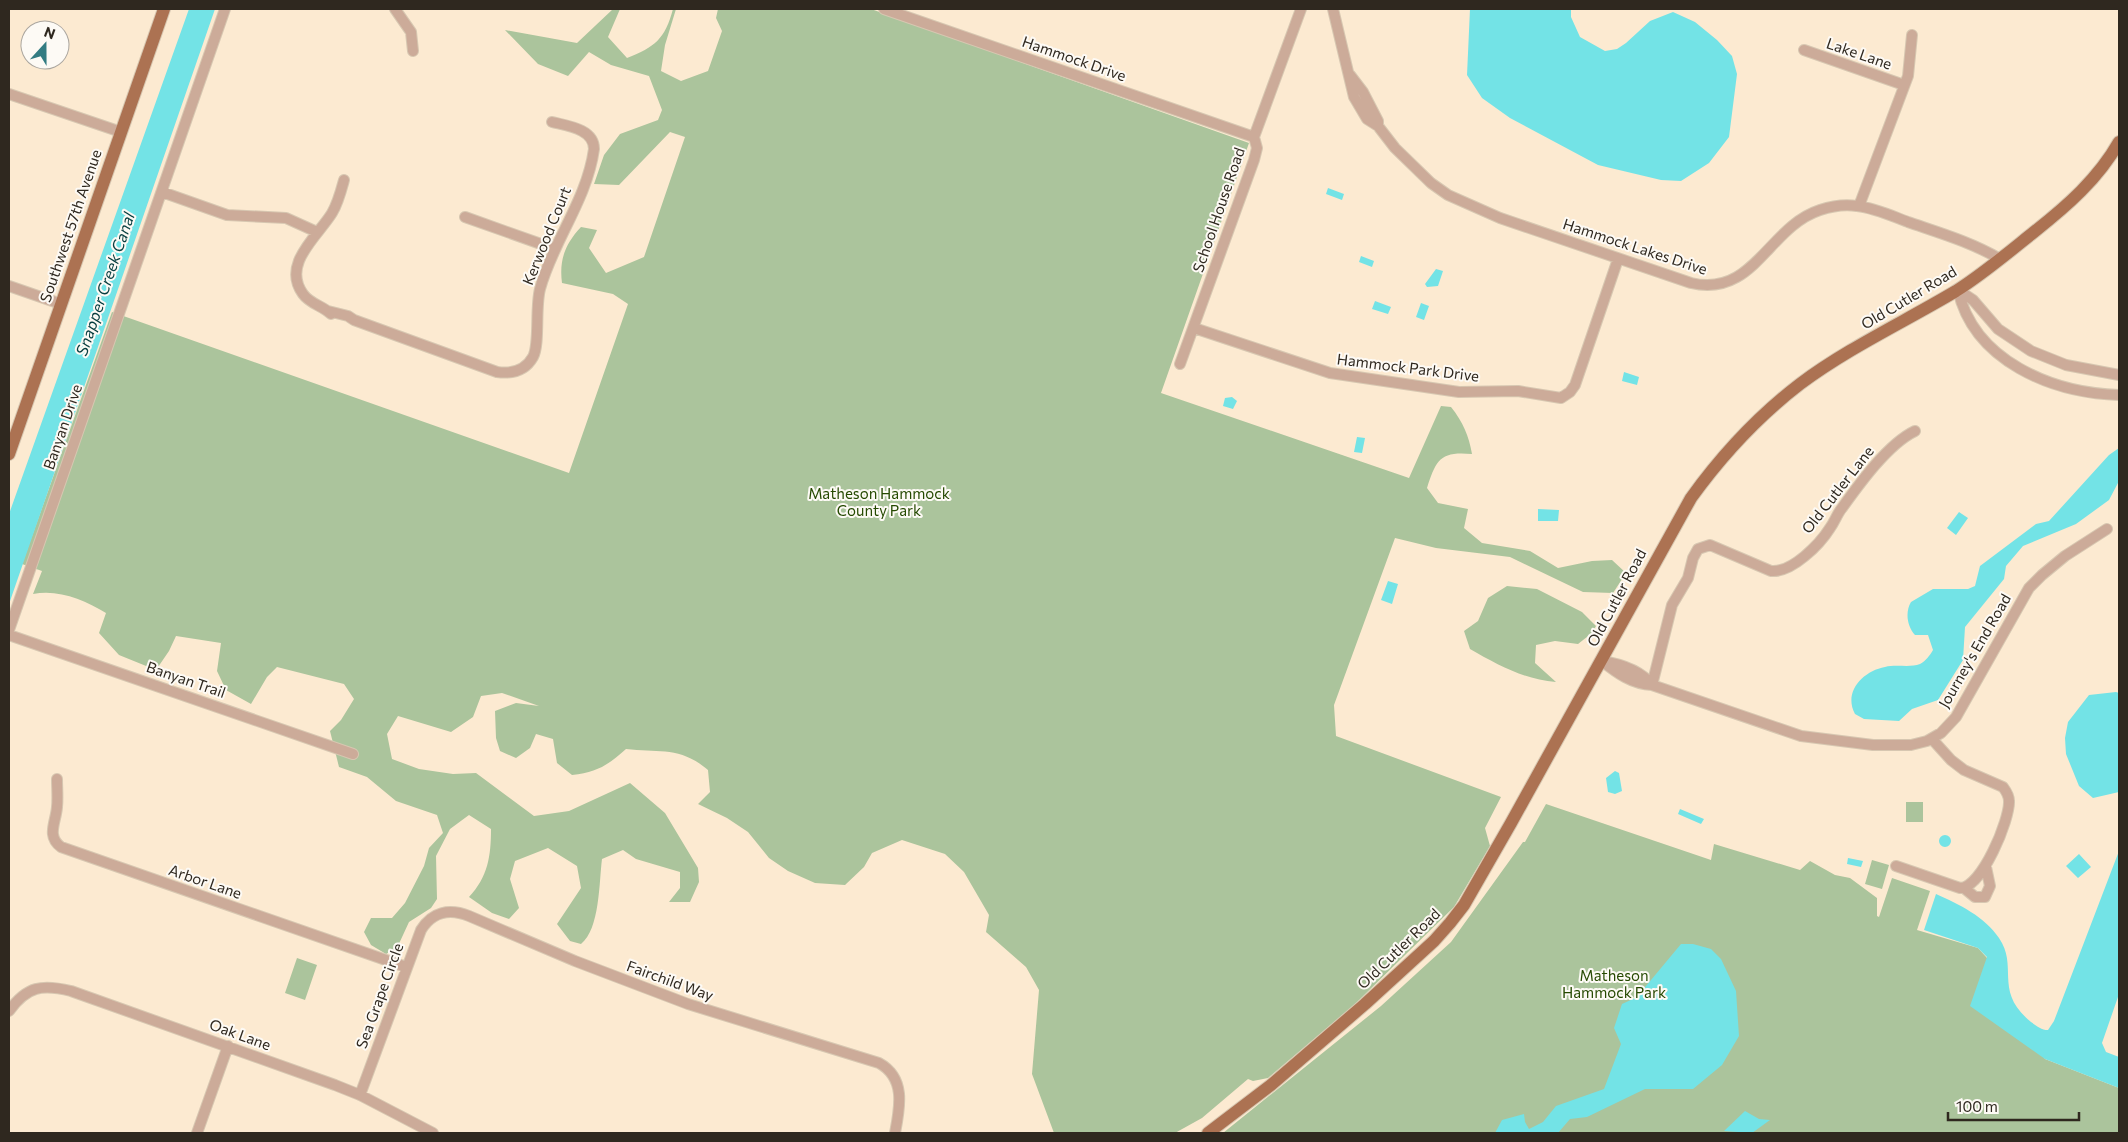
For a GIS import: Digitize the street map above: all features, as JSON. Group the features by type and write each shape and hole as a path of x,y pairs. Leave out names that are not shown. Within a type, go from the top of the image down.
{"main road":[{"name":"Southwest 57th Avenue","path":"9,454 164,9"},
{"name":"Old Cutler Road","path":"1208,1133 1271,1085 1365,1004 1434,941 1464,905 1602,661 1691,498 1713,468 1738,440 1763,414 1802,383 1877,336 1958,290 2067,206 2098,173 2119,142"}],"street":[{"name":"Banyan Drive","path":"9,630 226,9"},
{"path":"395,9 411,32 412,51"},
{"name":"Hammock Drive","path":"884,9 1254,137"},
{"name":"School House Road","path":"1180,364 1254,160 1257,148 1254,137 1301,9"},
{"name":"Hammock Lakes Drive","path":"1333,9 1339,39 1350,75 1363,92 1378,120 1378,126 1411,164 1431,183 1453,198 1500,218 1691,284 1716,287 1750,269 1781,234 1806,216 1833,207 1860,206 1972,244 2000,258"},
{"path":"1860,206 1908,76 1912,35"},
{"name":"Lake Lane","path":"1804,50 1904,86"},
{"path":"9,94 121,132"},
{"name":"Kerwood Court","path":"317,232 299,258 297,276 303,294 312,303 346,320 354,320 496,372 510,373 524,367 532,359 537,347 536,314 540,291 555,249 584,187 594,153 594,144 585,133 552,122"},
{"path":"162,192 227,215 286,218 317,232 334,208 344,180"},
{"path":"465,217 555,249"},
{"name":"Hammock Park Drive","path":"1194,328 1330,373 1459,392 1518,391 1561,398 1570,392 1575,385 1618,259"},
{"path":"9,286 61,304"},
{"path":"1958,290 1973,300 1998,329 2025,348 2052,361 2119,376"},
{"path":"1958,290 1962,308 1992,349 2011,364 2044,379 2073,388 2119,395"},
{"path":"2044,379 2052,361"},
{"name":"Old Cutler Lane","path":"1652,685 1672,605 1688,578 1693,558 1698,549 1710,546 1771,571 1778,572 1790,568 1827,532 1843,507 1889,450 1901,438 1914,431"},
{"name":"Journey's End Road","path":"1602,661 1616,672 1638,683 1652,685 1801,736 1873,745 1911,745 1932,739 1947,728 1956,717 2029,588 2065,556 2107,529"},
{"name":"Banyan Trail","path":"9,635 353,754"},
{"path":"1932,739 1958,765 1976,776 2000,785 2008,795 2008,810 1986,867 1972,884 1964,888"},
{"name":"Arbor Lane","path":"57,779 57,808 52,833 55,841 61,847 406,967"},
{"path":"1896,866 1964,888 1975,897 1985,897 1990,889 1986,867"},
{"name":"Fairchild Way","path":"437,914 447,912 465,914 575,962 679,1000 790,1037 872,1060 889,1069 894,1075 900,1095 895,1133"},
{"name":"Sea Grape Circle","path":"360,1095 421,930 428,920 437,914"},
{"name":"Oak Lane","path":"9,1011 29,990 42,988 71,992 228,1046 360,1095 433,1133"},
{"path":"197,1133 228,1046"}],"green space":[{"name":"Matheson Hammock County Park","path":"613,9 620,9 608,37 627,58 645,50 658,41 666,28 673,9 676,9 665,45 661,71 681,81 708,71 722,31 716,18 718,9 871,9 1249,143 1161,393 1409,478 1441,406 1451,407 1465,429 1472,454 1453,454 1441,459 1433,470 1427,488 1438,503 1468,509 1464,528 1482,543 1530,551 1558,568 1592,561 1612,560 1626,573 1613,593 1583,592 1510,557 1436,548 1395,538 1334,705 1336,736 1501,797 1485,828 1490,846 1454,907 1354,1005 1268,1078 1253,1081 1248,1079 1202,1118 1175,1133 1054,1133 1032,1074 1039,990 1026,967 986,932 989,915 964,872 945,854 902,840 872,853 864,867 845,885 815,883 788,871 769,858 748,832 727,818 698,804 710,792 708,770 688,757 669,752 626,749 601,767 572,775 557,763 553,739 536,734 530,748 516,758 500,751 496,738 495,711 516,703 539,706 502,693 481,696 473,717 451,732 398,716 387,734 392,759 419,769 453,774 476,773 534,816 569,811 630,783 665,813 698,868 699,882 690,902 669,902 680,888 680,872 636,859 623,850 602,859 598,904 592,928 581,944 570,941 557,924 581,888 577,866 548,848 515,861 510,879 519,908 509,919 492,913 469,897 480,882 487,866 491,829 469,815 450,829 436,856 437,899 431,908 409,922 397,948 386,954 371,945 364,932 371,918 392,918 405,903 424,866 429,848 443,833 437,815 396,801 367,777 339,767 330,731 341,720 354,699 344,684 277,667 267,677 251,704 226,690 217,671 221,643 176,636 169,651 156,670 119,655 99,633 106,613 89,604 62,594 33,594 42,571 22,564 112,312 569,473 628,304 613,294 562,283 561,267 564,253 581,227 597,230 589,248 606,273 644,257 685,137 670,132 619,185 594,184 604,155 620,134 658,120 662,110 649,76 611,65 589,52 568,76 538,64 505,30 577,43"},
{"path":"1507,586 1537,589 1582,612 1596,626 1592,633 1578,644 1555,641 1536,645 1535,663 1556,682 1533,678 1501,666 1470,649 1464,631 1478,621 1488,598"},
{"path":"1906,802 1923,802 1923,822 1906,822"},
{"name":"Matheson Hammock Park","path":"1546,804 1711,860 1714,844 1800,870 1810,861 1835,875 1850,878 1877,898 1877,916 1879,917 1892,878 1930,891 1917,930 1978,948 1987,958 2045,1059 2119,1088 2119,1133 1223,1133 1381,1006 1451,942 1523,842 1525,842"},
{"path":"1872,860 1889,865 1882,889 1865,884"},
{"path":"297,958 317,965 305,1000 285,993"}],"water":[{"name":"Snapper Creek Canal","path":"189,9 215,9 9,604 9,514"},
{"path":"1470,9 1571,9 1571,17 1580,37 1605,51 1617,49 1650,21 1673,12 1695,22 1717,40 1732,56 1737,74 1729,137 1709,163 1681,181 1661,180 1598,165 1510,118 1482,98 1467,75"},
{"path":"1328,188 1344,194 1342,200 1326,194"},
{"path":"1361,256 1374,261 1372,267 1359,262"},
{"path":"1436,269 1443,271 1438,286 1427,287 1425,284"},
{"path":"1375,301 1391,307 1388,314 1372,309"},
{"path":"1421,303 1429,306 1424,320 1416,317"},
{"path":"1624,372 1639,377 1637,385 1622,381"},
{"path":"1232,397 1237,401 1233,409 1223,406 1225,398"},
{"path":"1357,437 1365,438 1362,453 1354,452"},
{"path":"2119,448 2119,481 2109,500 2076,524 2023,546 2006,566 2004,579 1965,627 1963,660 1938,700 1912,709 1899,721 1864,719 1855,714 1852,706 1853,691 1857,684 1869,673 1885,667 1920,664 1926,660 1933,650 1928,635 1915,635 1910,627 1908,614 1911,602 1933,589 1968,589 1975,586 1980,566 2036,524 2049,521 2109,455"},
{"path":"1538,509 1559,510 1558,521 1538,521"},
{"path":"1959,512 1968,518 1956,535 1947,528"},
{"path":"1388,581 1398,584 1392,604 1381,600"},
{"path":"2119,693 2119,792 2093,798 2079,786 2066,754 2065,738 2068,722 2089,695"},
{"path":"1615,771 1619,773 1622,791 1615,794 1608,792 1606,778"},
{"path":"1680,809 1704,819 1701,824 1678,814"},
{"path":"1945,835 1951,841 1945,847 1939,841"},
{"path":"2119,851 2119,994 2102,1043 2106,1052 2119,1057 2119,1088 2045,1059 1970,1006 1987,957 1978,948 1924,930 1936,894 1979,917 1993,930 2005,949 2009,989 2013,1000 2020,1011 2031,1022 2041,1029 2048,1030 2054,1021"},
{"path":"2079,854 2091,867 2078,878 2066,866"},
{"path":"1848,858 1863,861 1861,867 1847,864"},
{"path":"1681,944 1693,944 1711,949 1721,959 1736,991 1739,1036 1722,1065 1693,1089 1645,1089 1587,1117 1570,1119 1558,1133 1495,1133 1502,1120 1524,1114 1525,1122 1529,1129 1543,1122 1556,1106 1604,1089 1621,1044 1614,1028 1622,1004 1635,998 1641,992"},
{"path":"1745,1111 1759,1119 1770,1120 1752,1133 1724,1131"}]}
